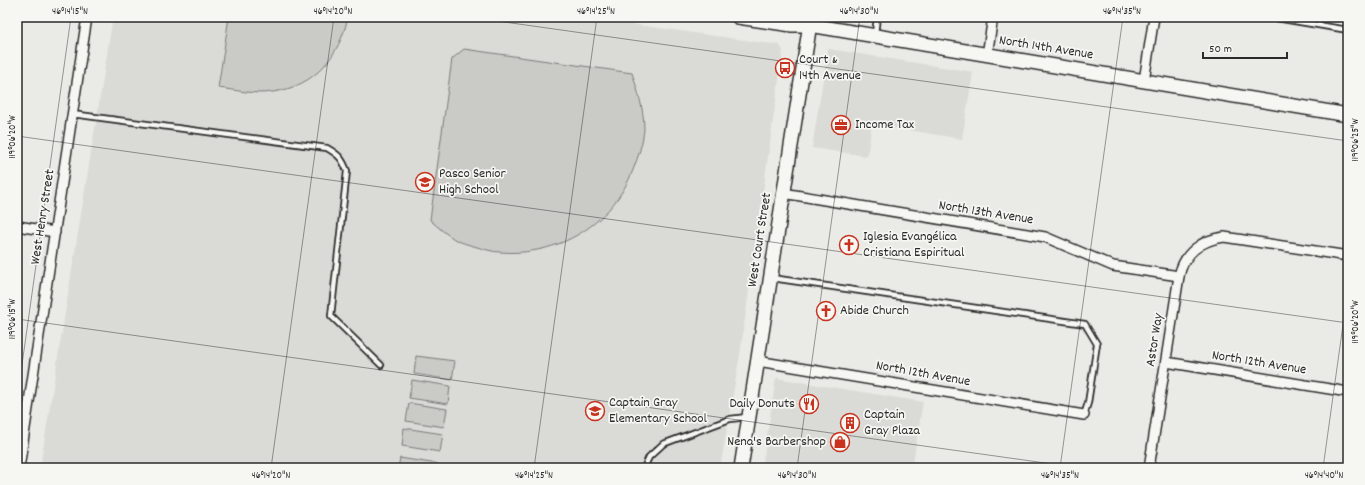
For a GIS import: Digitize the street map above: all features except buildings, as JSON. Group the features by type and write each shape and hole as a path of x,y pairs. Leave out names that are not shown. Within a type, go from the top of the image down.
{"street":[{"name":"West Henry Street","path":"20,468 87,17"},
{"name":"North 14th Avenue","path":"738,17 792,25 810,21 874,36 1348,115"},
{"path":"987,55 993,17"},
{"path":"1144,81 1154,17"},
{"name":"West Court Street","path":"740,468 810,21"},
{"name":"North 13th Avenue","path":"783,193 1045,237 1113,266 1179,276"},
{"path":"17,226 55,232"},
{"name":"Astor Way","path":"1149,468 1179,276 1184,262 1196,247 1220,237 1234,237 1348,256"},
{"name":"North 12th Avenue","path":"757,361 1084,415"},
{"name":"North 12th Avenue","path":"1166,362 1348,392"}],"lane":[{"path":"874,36 877,17"},
{"path":"1270,17 1348,30"},
{"path":"72,114 327,148 338,155 343,161 347,171 331,316 381,365"},
{"path":"770,277 1085,324 1097,344 1088,403 1084,415"},
{"path":"644,468 649,457 663,444 730,419 748,417"}],"shaded area":[{"name":"Pasco Senior High School","path":"113,17 580,17 779,45 783,50 740,354 720,468 40,468"},
{"path":"229,17 348,17 344,31 331,57 313,76 288,89 259,93 218,88"},
{"path":"464,49 632,73 644,122 644,129 638,155 624,189 612,206 597,221 580,233 562,242 542,249 522,252 497,252 456,240 430,220 452,59"},
{"path":"828,49 973,72 962,139 872,124 867,156 812,148"},
{"path":"416,356 455,361 452,380 414,374"},
{"path":"776,378 923,402 912,468 762,468"},
{"path":"412,380 450,386 448,404 409,398"},
{"path":"409,403 447,409 444,427 406,421"},
{"path":"404,428 443,434 440,452 402,446"},
{"path":"400,458 438,464 438,468 398,468"}],"place":[{"name":"Court & 14th Avenue","path":"785,68"},
{"name":"Income Tax","path":"841,125"},
{"name":"Pasco Senior High School","path":"425,182"},
{"name":"Iglesia Evangélica Cristiana Espiritual","path":"849,245"},
{"name":"Abide Church","path":"826,311"},
{"name":"Daily Donuts","path":"809,404"},
{"name":"Captain Gray Elementary School","path":"595,411"},
{"name":"Captain Gray Plaza","path":"850,423"},
{"name":"Nena's Barbershop","path":"840,442"}]}
